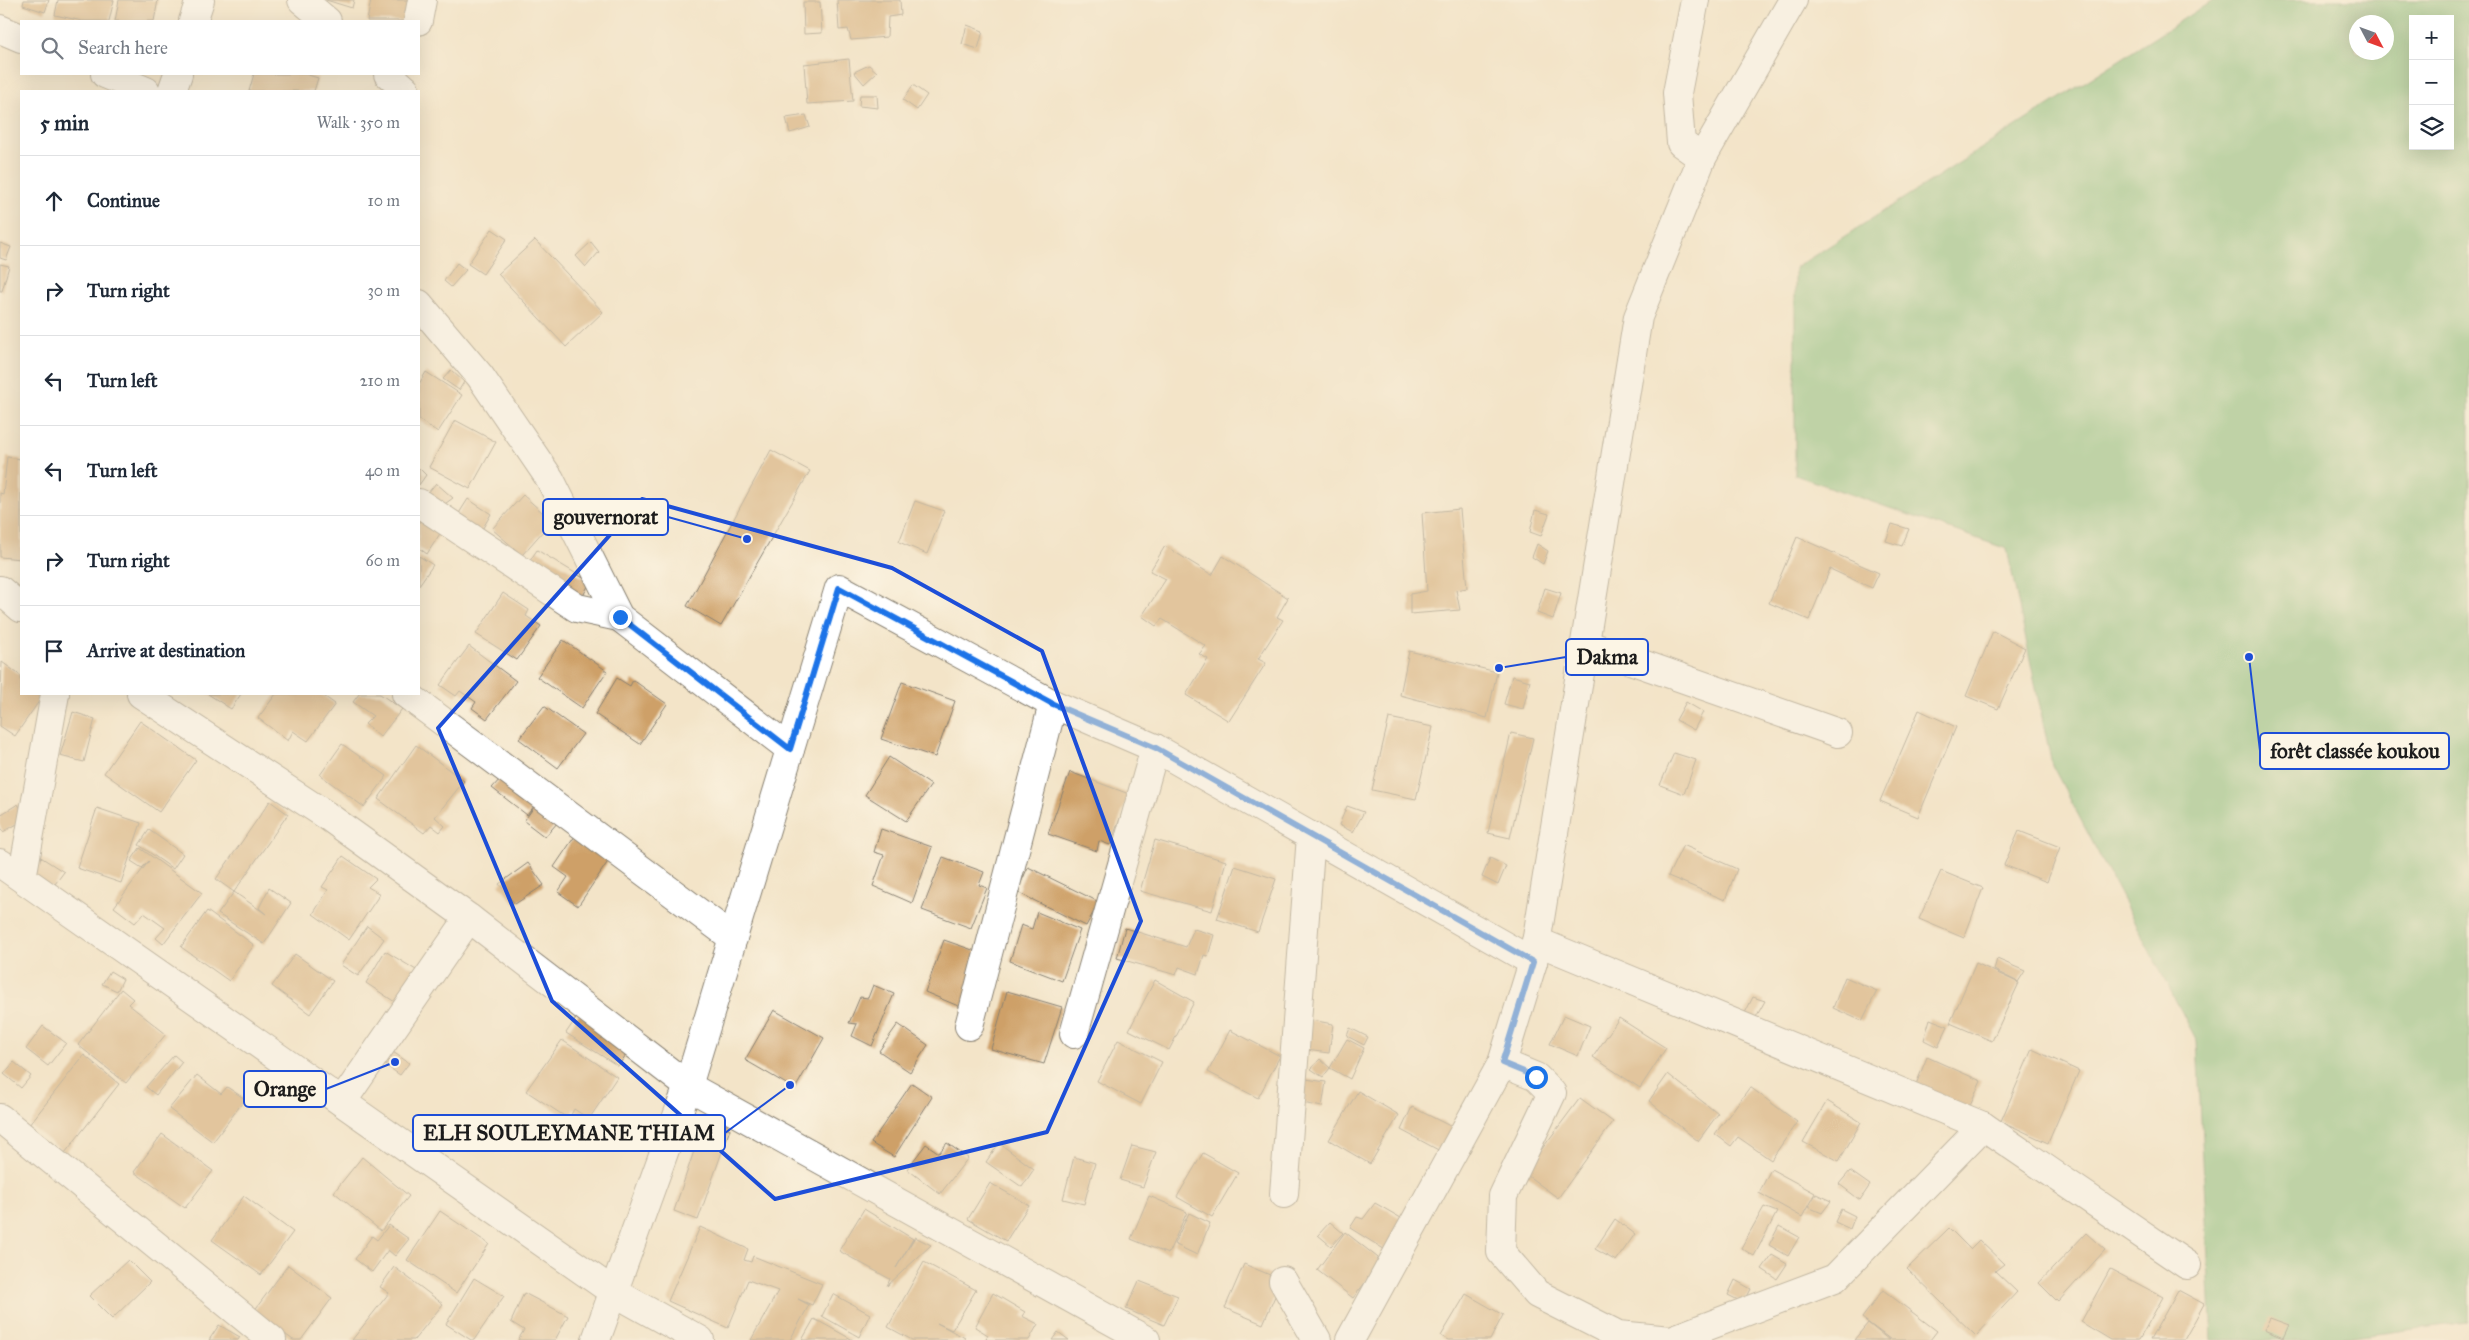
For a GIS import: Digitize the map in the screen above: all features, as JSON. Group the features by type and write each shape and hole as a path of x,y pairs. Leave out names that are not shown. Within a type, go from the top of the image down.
{"street":[{"path":"193,20 200,0"},
{"path":"302,0 326,20"},
{"path":"418,20 422,0"},
{"path":"1695,0 1677,93 1681,143 1702,158"},
{"path":"1350,1340 1502,1063 1535,952 1638,318 1702,158 1793,0"},
{"path":"0,29 20,38"},
{"path":"107,75 144,90"},
{"path":"172,90 178,75"},
{"path":"420,305 480,376 550,479 620,617 790,749"},
{"path":"420,504 577,608 620,617"},
{"path":"596,1340 612,1291 688,1086 839,588 1053,704 1156,748 1311,836 1535,952 1982,1126 2187,1265"},
{"path":"0,590 20,607"},
{"path":"1585,644 1838,733"},
{"path":"55,695 11,870 612,1291 700,1340"},
{"path":"143,695 326,814 469,918 688,1086 1146,1340"},
{"path":"407,695 733,938"},
{"path":"969,1026 1053,704"},
{"path":"1074,1034 1156,748"},
{"path":"1284,1194 1311,836"},
{"path":"342,1102 469,918"},
{"path":"1502,1063 1536,1077 1552,1093 1503,1196 1501,1252 1537,1294 1623,1338 1671,1340 1836,1278 1982,1126"},
{"path":"0,1118 272,1340"},
{"path":"1284,1281 1317,1340"}],"highlighted area":[{"path":"642,499 892,568 1042,651 1141,921 1047,1132 775,1199 552,1001 438,728"}],"green space":[{"path":"2213,0 2469,0 2469,1322 2330,1340 2212,1340 2197,1041 2052,765 2007,549 1795,475 1795,268"}],"building":[{"path":"24,0 49,0 45,12 23,5"},
{"path":"58,0 114,0 109,20 78,20 55,15"},
{"path":"119,0 158,0 154,20 115,20"},
{"path":"326,0 354,0 352,8"},
{"path":"371,0 410,0 405,20 367,20"},
{"path":"837,0 900,0 901,15 888,17 887,37 851,40 848,29 839,30"},
{"path":"803,2 820,2 822,33 804,34"},
{"path":"967,25 983,31 978,49 962,44"},
{"path":"849,59 853,101 807,104 804,64"},
{"path":"869,65 877,72 864,84 854,72"},
{"path":"254,75 308,75 318,78 314,90 249,90"},
{"path":"913,85 927,95 917,110 903,100"},
{"path":"860,95 877,95 878,108 859,106"},
{"path":"806,115 810,127 790,133 786,118"},
{"path":"492,229 507,239 483,274 468,264"},
{"path":"535,240 603,312 566,347 498,274"},
{"path":"591,242 599,252 586,267 576,256"},
{"path":"0,243 11,247 6,260 0,258"},
{"path":"457,263 466,270 451,287 444,281"},
{"path":"0,264 9,266 2,291 0,291"},
{"path":"451,370 464,382 459,390 443,379"},
{"path":"426,372 462,395 438,432 420,421 420,382"},
{"path":"455,420 496,442 470,489 429,467"},
{"path":"771,450 810,471 721,626 687,606"},
{"path":"7,457 20,459 20,559 0,557 0,493 3,494"},
{"path":"420,469 426,475 420,484"},
{"path":"436,483 453,498 442,506 428,493"},
{"path":"523,495 552,521 522,555 492,529"},
{"path":"468,499 491,514 480,533 456,518"},
{"path":"915,501 944,511 927,554 899,542"},
{"path":"1460,509 1467,588 1456,590 1460,610 1410,614 1410,594 1427,591 1422,513"},
{"path":"1535,510 1549,514 1541,536 1530,532"},
{"path":"420,518 441,532 427,554 420,549"},
{"path":"1892,524 1909,529 1902,546 1886,541"},
{"path":"1797,537 1879,573 1872,588 1830,569 1809,620 1769,603"},
{"path":"1537,544 1548,551 1543,564 1532,557"},
{"path":"1165,546 1212,575 1223,556 1288,598 1277,617 1283,620 1258,659 1266,663 1229,721 1186,695 1208,659 1199,654 1206,646 1162,619 1156,626 1142,616 1166,579 1150,571"},
{"path":"537,550 590,582 582,598 527,565"},
{"path":"420,557 433,565 420,584"},
{"path":"1545,588 1561,593 1553,619 1537,613"},
{"path":"503,593 529,610 526,616 541,626 517,660 476,634"},
{"path":"1993,631 2025,648 1998,709 1966,696"},
{"path":"563,640 607,671 582,708 537,677"},
{"path":"469,646 516,681 487,719 472,708 476,702 460,691 456,696 440,685"},
{"path":"1409,651 1497,672 1487,718 1400,695"},
{"path":"2,662 20,675 20,695 43,695 15,736 0,726"},
{"path":"1512,676 1530,681 1523,709 1504,704"},
{"path":"617,678 630,686 633,680 667,704 640,744 595,714"},
{"path":"902,682 955,701 935,757 881,739"},
{"path":"210,695 240,695 231,709"},
{"path":"275,695 322,695 335,704 308,741 293,731 288,741 258,718"},
{"path":"358,695 381,695 402,709 380,737 365,724 373,716 353,702"},
{"path":"1686,702 1703,712 1694,730 1676,720"},
{"path":"544,706 583,734 558,768 519,739"},
{"path":"1919,710 1956,727 1918,817 1880,801"},
{"path":"73,712 95,719 84,762 60,756"},
{"path":"1389,718 1433,727 1416,799 1372,790"},
{"path":"140,721 196,760 159,812 104,773"},
{"path":"1511,733 1533,738 1510,838 1488,833"},
{"path":"342,744 387,776 364,807 320,775"},
{"path":"416,745 464,781 435,817 445,826 440,832 431,825 424,833 378,799"},
{"path":"1674,753 1696,760 1684,794 1660,785"},
{"path":"889,757 931,785 906,821 865,795"},
{"path":"1070,772 1129,794 1110,845 1099,841 1097,851 1048,834"},
{"path":"501,778 535,805 527,815 492,788"},
{"path":"270,801 288,814 234,892 216,879"},
{"path":"537,803 558,822 545,837 524,821"},
{"path":"18,804 26,819 3,832 0,826 0,815"},
{"path":"1347,806 1364,812 1353,832 1339,825"},
{"path":"97,808 141,823 121,883 77,868"},
{"path":"881,829 932,847 912,903 873,886 884,855 874,852"},
{"path":"149,830 183,854 173,869 139,845"},
{"path":"2019,831 2060,847 2047,882 2004,865"},
{"path":"575,836 609,860 578,906 558,892 568,877 554,867"},
{"path":"1155,840 1226,861 1212,911 1140,891"},
{"path":"1683,845 1737,869 1725,900 1668,876"},
{"path":"140,848 202,893 163,944 156,938 165,928 144,913 135,923 114,907 149,861 142,868 131,861"},
{"path":"36,854 64,872 52,888 26,869"},
{"path":"343,856 376,879 368,887 380,894 349,940 313,914 328,890 322,887"},
{"path":"943,857 984,872 979,885 987,888 971,928 922,910"},
{"path":"1490,858 1506,866 1498,885 1482,877"},
{"path":"528,863 544,885 515,904 499,884"},
{"path":"1235,866 1276,879 1258,932 1217,919"},
{"path":"1028,867 1099,902 1086,926 1017,892"},
{"path":"1941,871 1983,888 1964,938 1919,919"},
{"path":"269,888 291,903 264,944 218,914 234,892 266,914 259,908"},
{"path":"207,911 254,945 229,981 181,947"},
{"path":"1037,912 1080,930 1062,981 1010,961 1021,925 1032,929"},
{"path":"367,926 384,939 358,976 341,965"},
{"path":"1125,928 1186,947 1194,929 1214,935 1208,956 1204,955 1198,974 1179,967 1176,975 1117,958"},
{"path":"944,940 984,954 963,1008 925,992"},
{"path":"385,951 421,973 401,1006 366,983"},
{"path":"295,954 333,981 310,1014 272,986"},
{"path":"1997,959 2025,971 2018,982 1994,970"},
{"path":"1976,963 2019,983 1992,1041 1950,1023"},
{"path":"110,971 123,979 117,991 102,984"},
{"path":"1845,977 1877,991 1862,1021 1833,1008"},
{"path":"1155,980 1194,1002 1169,1050 1129,1030"},
{"path":"873,985 894,994 872,1046 852,1036 857,1024 849,1023 860,997 868,998"},
{"path":"121,989 133,999 128,1004 166,1034 126,1083 78,1045"},
{"path":"1007,991 1062,1007 1044,1064 991,1049"},
{"path":"1753,997 1765,1001 1751,1026 1741,1021"},
{"path":"774,1010 824,1038 795,1089 745,1060"},
{"path":"579,1014 631,1048 618,1066 566,1033"},
{"path":"1564,1015 1590,1026 1578,1056 1550,1044"},
{"path":"1619,1018 1666,1048 1640,1088 1593,1057"},
{"path":"1930,1019 1948,1026 1938,1047 1924,1040"},
{"path":"1311,1020 1333,1024 1329,1053 1306,1050"},
{"path":"898,1024 928,1045 910,1072 879,1051"},
{"path":"43,1026 66,1043 48,1066 26,1049"},
{"path":"1350,1028 1368,1037 1364,1045 1347,1036"},
{"path":"1230,1030 1280,1056 1258,1098 1208,1072"},
{"path":"1347,1039 1364,1048 1350,1079 1330,1068"},
{"path":"562,1040 617,1077 589,1119 574,1109 569,1119 526,1091"},
{"path":"1118,1040 1162,1062 1141,1104 1097,1081"},
{"path":"2032,1049 2079,1071 2048,1143 2001,1121"},
{"path":"390,1050 409,1063 400,1075 381,1062"},
{"path":"84,1055 119,1084 65,1153 29,1125"},
{"path":"174,1055 182,1062 156,1095 146,1087"},
{"path":"1927,1057 1981,1081 1966,1115 1913,1092"},
{"path":"1320,1059 1330,1068 1323,1077 1311,1069"},
{"path":"14,1062 31,1076 21,1088 4,1074"},
{"path":"1668,1074 1718,1114 1698,1141 1649,1101"},
{"path":"197,1075 221,1094 227,1087 245,1099 213,1142 169,1109"},
{"path":"1306,1079 1326,1082 1322,1107 1303,1103"},
{"path":"912,1083 932,1097 894,1157 871,1143"},
{"path":"1750,1087 1797,1122 1771,1160 1738,1137 1731,1146 1715,1134"},
{"path":"1358,1091 1399,1115 1370,1164 1329,1140"},
{"path":"1580,1098 1613,1122 1558,1198 1524,1173"},
{"path":"1827,1101 1861,1122 1839,1161 1803,1142"},
{"path":"1412,1107 1456,1129 1444,1153 1401,1130"},
{"path":"705,1118 730,1129 698,1220 674,1211"},
{"path":"162,1134 213,1171 185,1208 134,1172"},
{"path":"947,1143 968,1158 940,1194 907,1169 926,1144 939,1153"},
{"path":"999,1143 1034,1169 1022,1187 986,1162"},
{"path":"1132,1146 1156,1152 1143,1187 1120,1180"},
{"path":"1203,1153 1238,1173 1212,1217 1177,1197"},
{"path":"362,1157 409,1196 381,1231 334,1192"},
{"path":"1074,1157 1095,1163 1084,1204 1063,1199"},
{"path":"1771,1169 1815,1193 1802,1217 1759,1193"},
{"path":"1850,1171 1870,1185 1860,1200 1839,1184"},
{"path":"990,1183 1029,1205 1006,1241 968,1219"},
{"path":"1816,1194 1831,1201 1822,1213 1808,1207"},
{"path":"244,1196 293,1232 261,1275 212,1240"},
{"path":"1149,1196 1187,1212 1168,1254 1131,1239"},
{"path":"1375,1203 1413,1225 1395,1256 1350,1228 1357,1217 1363,1219"},
{"path":"1764,1207 1777,1212 1754,1256 1741,1248"},
{"path":"864,1209 913,1239 896,1268 915,1237 931,1245 887,1286 890,1279 841,1252 840,1249"},
{"path":"1841,1209 1855,1216 1850,1229 1835,1222"},
{"path":"440,1211 489,1244 456,1293 407,1260"},
{"path":"1189,1213 1210,1223 1197,1255 1174,1244"},
{"path":"1615,1219 1635,1234 1616,1261 1595,1249"},
{"path":"1330,1222 1343,1233 1331,1246 1318,1235"},
{"path":"389,1225 409,1239 395,1256 388,1250 372,1272 355,1259 372,1236 377,1240"},
{"path":"1779,1226 1799,1237 1788,1256 1769,1245"},
{"path":"700,1227 748,1249 744,1260 751,1262 753,1256 822,1284 812,1305 798,1299 809,1305 790,1340 751,1340 778,1291 748,1280 728,1328 668,1301"},
{"path":"1949,1228 1970,1249 1979,1240 2004,1264 1995,1271 2017,1292 1976,1336 1907,1269"},
{"path":"1345,1232 1382,1261 1353,1298 1317,1270"},
{"path":"2086,1233 2105,1250 2058,1302 2039,1283"},
{"path":"1772,1255 1787,1264 1777,1279 1762,1269"},
{"path":"128,1260 150,1282 112,1319 89,1296"},
{"path":"924,1262 976,1290 952,1330 937,1323 965,1338 964,1340 912,1340 888,1327"},
{"path":"1244,1264 1282,1280 1263,1324 1225,1308"},
{"path":"288,1265 332,1298 301,1340 293,1340 254,1311"},
{"path":"394,1267 443,1304 414,1340 352,1340 389,1293 380,1287"},
{"path":"2110,1269 2163,1297 2139,1340 2111,1340 2081,1322"},
{"path":"474,1278 504,1296 474,1340 471,1340 446,1324"},
{"path":"1735,1280 1751,1289 1744,1303 1728,1295"},
{"path":"1139,1281 1178,1296 1164,1325 1126,1309"},
{"path":"1883,1290 1937,1331 1930,1340 1891,1340 1862,1318"},
{"path":"2178,1290 2204,1304 2184,1340 2150,1340"},
{"path":"524,1293 568,1316 555,1340 518,1340 524,1330 511,1322"},
{"path":"993,1293 1025,1312 1022,1316 1038,1324 1029,1340 985,1340 988,1335 975,1327"},
{"path":"833,1294 870,1314 859,1337 822,1316"},
{"path":"1466,1294 1503,1315 1490,1340 1448,1340 1441,1336"},
{"path":"2270,1318 2289,1325 2283,1338 2264,1330"},
{"path":"814,1319 822,1323 853,1340 802,1340"},
{"path":"1868,1323 1889,1340 1854,1340"},
{"path":"219,1325 240,1337 238,1340 209,1340"},
{"path":"1058,1332 1069,1340 1052,1340"}],"place":[{"name":"gouvernorat","path":"747,539"},
{"name":"forêt classée koukou","path":"2249,657"},
{"name":"Dakma","path":"1499,668"},
{"name":"Orange","path":"395,1062"},
{"name":"ELH SOULEYMANE THIAM","path":"790,1085"}],"route":[{"path":"620,617 790,749 839,588 1053,704 1156,748 1533,962 1502,1063 1536,1077"}]}
